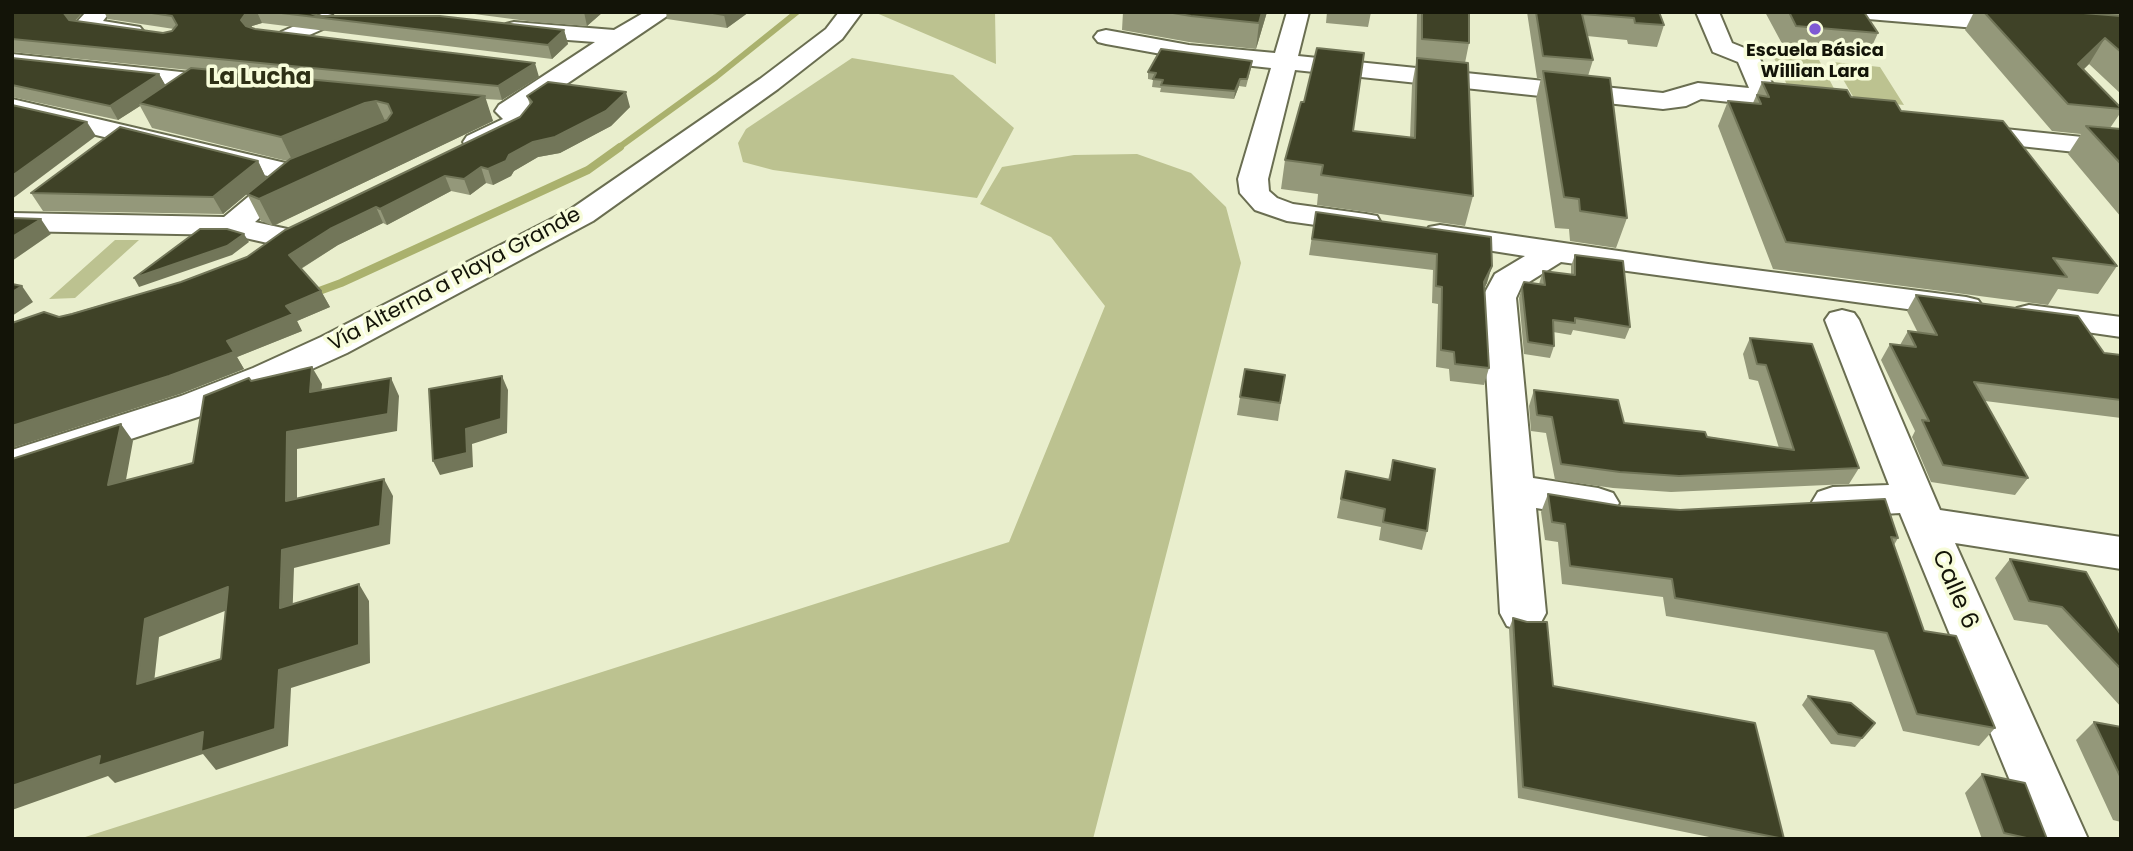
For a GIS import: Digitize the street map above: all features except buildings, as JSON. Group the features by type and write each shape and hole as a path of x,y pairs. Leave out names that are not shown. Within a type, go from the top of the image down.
{"street":[{"path":"99,12 85,26 156,34"},
{"path":"552,12 618,37"},
{"path":"508,111 572,71 618,37 662,12"},
{"name":"Vía Alterna a Playa Grande","path":"12,464 194,405 267,376 334,345 582,215 769,84 834,34 851,12"},
{"path":"1298,12 1287,62 1253,179 1255,193 1266,204 1287,212 1554,251 2121,327"},
{"path":"1707,12 1722,47 1748,58 1766,98"},
{"path":"1868,12 2121,33"},
{"path":"262,33 289,37 320,25 348,20"},
{"path":"1107,23 1189,52 1663,101 1677,100 1698,91 1833,104"},
{"path":"495,26 535,32 618,37"},
{"path":"1716,93 1704,57 1722,47"},
{"path":"12,61 252,88"},
{"path":"531,66 572,71"},
{"path":"113,141 197,82"},
{"path":"12,107 113,141 284,171 303,171 232,226"},
{"path":"453,154 521,120 521,117 508,111 477,108"},
{"path":"1944,131 2121,149"},
{"path":"12,222 232,226 294,231 254,257"},
{"path":"1523,613 1499,298 1507,281 1554,251"},
{"path":"1800,504 1920,510 1842,320"},
{"path":"1515,490 1636,508"},
{"name":"Calle 6","path":"1920,510 2121,552"},
{"name":"Calle 6","path":"1920,510 2061,839"}],"green space":[{"path":"874,12 995,12 996,64"},
{"path":"1773,56 1819,60 1839,98 1791,93"},
{"path":"852,58 953,75 1014,128 977,198 773,170 743,162 738,143 746,129"},
{"path":"1833,62 1880,67 1904,105 1855,100"},
{"path":"1137,154 1191,173 1226,207 1241,263 1093,839 79,839 1009,542 1105,306 1051,237 980,204 1002,167 1074,155"},
{"path":"115,240 139,240 75,298 49,299"}],"waterway":[{"path":"618,148 716,77 797,12"},
{"path":"311,294 341,283 588,170 620,147"}],"place":[{"name":"Escuela Básica Willian Lara","path":"1815,29"}],"district":[{"name":"La Lucha","path":"260,78"}]}
